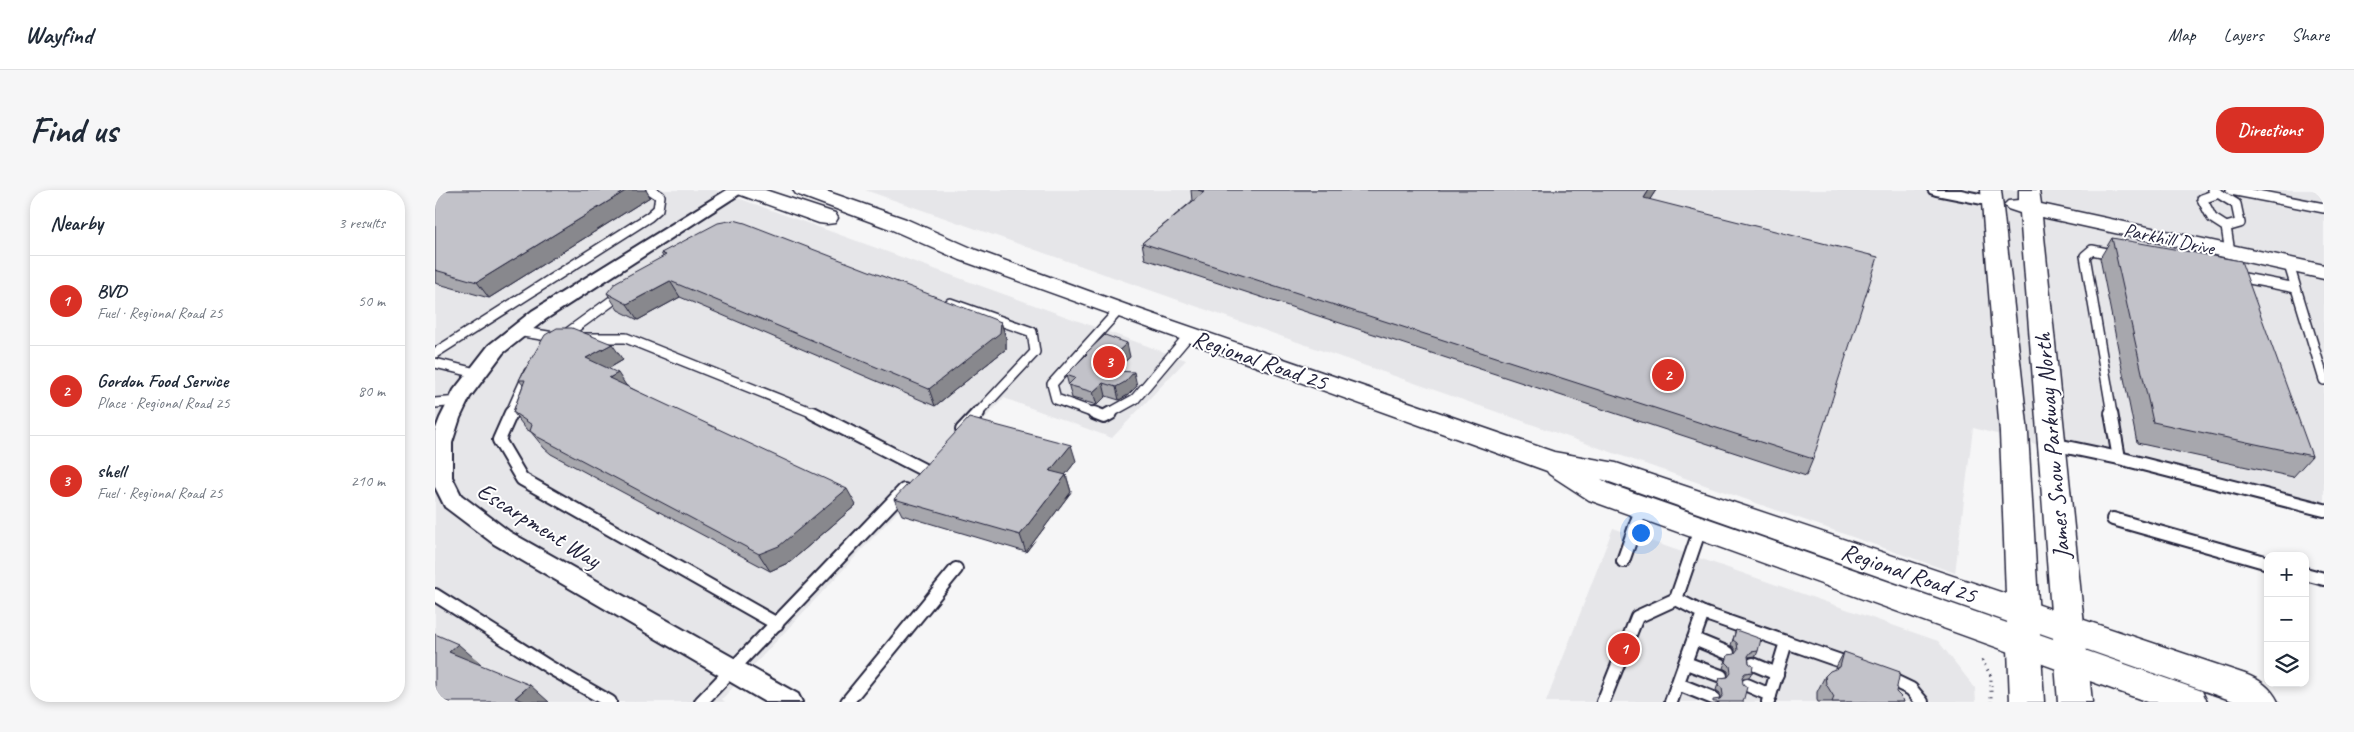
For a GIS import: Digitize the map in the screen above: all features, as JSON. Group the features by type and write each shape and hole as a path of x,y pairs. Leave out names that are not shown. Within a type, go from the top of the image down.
{"main road":[{"name":"Regional Road 25","path":"745,190 881,236 968,255"},
{"name":"Regional Road 25","path":"803,190 898,224 968,255 1189,335 1552,462 1606,470 2070,644 2245,689 2261,702"},
{"name":"Parkhill Drive","path":"2011,199 2231,252 2324,272"},
{"name":"James Snow Parkway North","path":"2011,199 2052,444 2075,702"},
{"name":"James Snow Parkway North","path":"2011,199 2014,433 2027,702"},
{"name":"Regional Road 25","path":"1552,462 1599,492 1701,529 2023,627"},
{"name":"Regional Road 25","path":"2070,644 2189,702"}],"street":[{"name":"Escarpment Way","path":"738,190 539,315 496,349 476,373 459,401 441,443 441,477 453,501 502,538 789,702"},
{"path":"1936,190 2011,199"}],"lane":[{"path":"435,353 649,217 658,209 660,196 651,190"},
{"path":"2231,190 2324,208"},
{"path":"2226,227 2240,223 2236,204 2215,192 2202,199 2212,218 2226,227 2231,252"},
{"path":"2119,458 2104,380 2085,256 2092,250 2129,257"},
{"path":"2289,264 2324,380"},
{"path":"2221,274 2296,288"},
{"path":"546,351 559,338 636,283"},
{"path":"940,299 1032,332 1035,352 957,435"},
{"path":"1119,310 1052,384 1056,399 1104,417 1135,399 1189,335"},
{"path":"517,331 559,338 626,338 811,412 921,473 701,702"},
{"path":"435,363 476,373"},
{"path":"533,363 499,440 522,479 777,624"},
{"path":"435,403 459,401"},
{"path":"2052,444 2119,458 2324,510"},
{"path":"1623,562 1642,507"},
{"path":"2113,519 2264,562"},
{"path":"1603,702 1637,617 1676,599 1701,529"},
{"path":"847,702 956,569"},
{"path":"2309,575 2324,579"},
{"path":"435,595 549,668 610,702"},
{"path":"1676,599 1703,613 1910,686 1919,695 1922,702"},
{"path":"1671,702 1703,613"},
{"path":"1694,639 1728,653"},
{"path":"1747,686 1769,698 1786,642"},
{"path":"1685,663 1721,676"},
{"path":"1753,664 1777,674"},
{"path":"1678,684 1713,698"}],"path":[{"path":"1982,660 1991,676 1991,702"}],"shaded area":[{"path":"435,190 716,190 1186,360 1112,438 1004,398 722,699 725,702 435,702"},
{"path":"865,190 2324,190 2324,517 1973,428 1955,573"},
{"path":"1613,528 1938,641 1975,688 1976,702 1546,702"}],"building":[{"path":"435,190 627,190 477,282 435,270"},
{"path":"1198,190 1649,190 1644,198 1878,257 1813,459 1142,243 1204,192"},
{"path":"734,220 1001,322 1000,333 929,389 670,281 627,304 607,293 616,282 666,255 661,253 718,223"},
{"path":"2112,238 2241,261 2312,456 2153,422"},
{"path":"557,328 572,328 612,344 586,358 618,373 609,378 847,489 779,546 759,554 538,437 530,431 532,425 513,412 525,380 519,380 545,335"},
{"path":"1105,335 1127,343 1098,370 1134,372 1125,382 1116,387 1103,383 1093,392 1068,385 1075,378 1066,375"},
{"path":"969,418 1071,445 1050,471 1066,475 1020,535 894,499"},
{"path":"1736,630 1761,639 1758,651 1751,652 1748,656 1749,663 1753,666 1752,672 1745,673 1742,677 1743,684 1747,687 1743,702 1713,702 1713,700 1720,699 1723,695 1722,688 1718,685 1720,678 1728,677 1731,673 1730,666 1726,662 1728,655 1735,654 1738,650 1737,643 1733,640"},
{"path":"435,634 458,644 449,652 530,685 515,698 526,702 435,702"},
{"path":"1844,652 1900,672 1896,692 1904,702 1832,702 1834,697 1826,684 1825,676 1830,671 1840,667"}],"place":[{"name":"shell","path":"1109,362"},
{"name":"Gordon Food Service","path":"1668,375"},
{"name":"BVD","path":"1624,649"}]}
